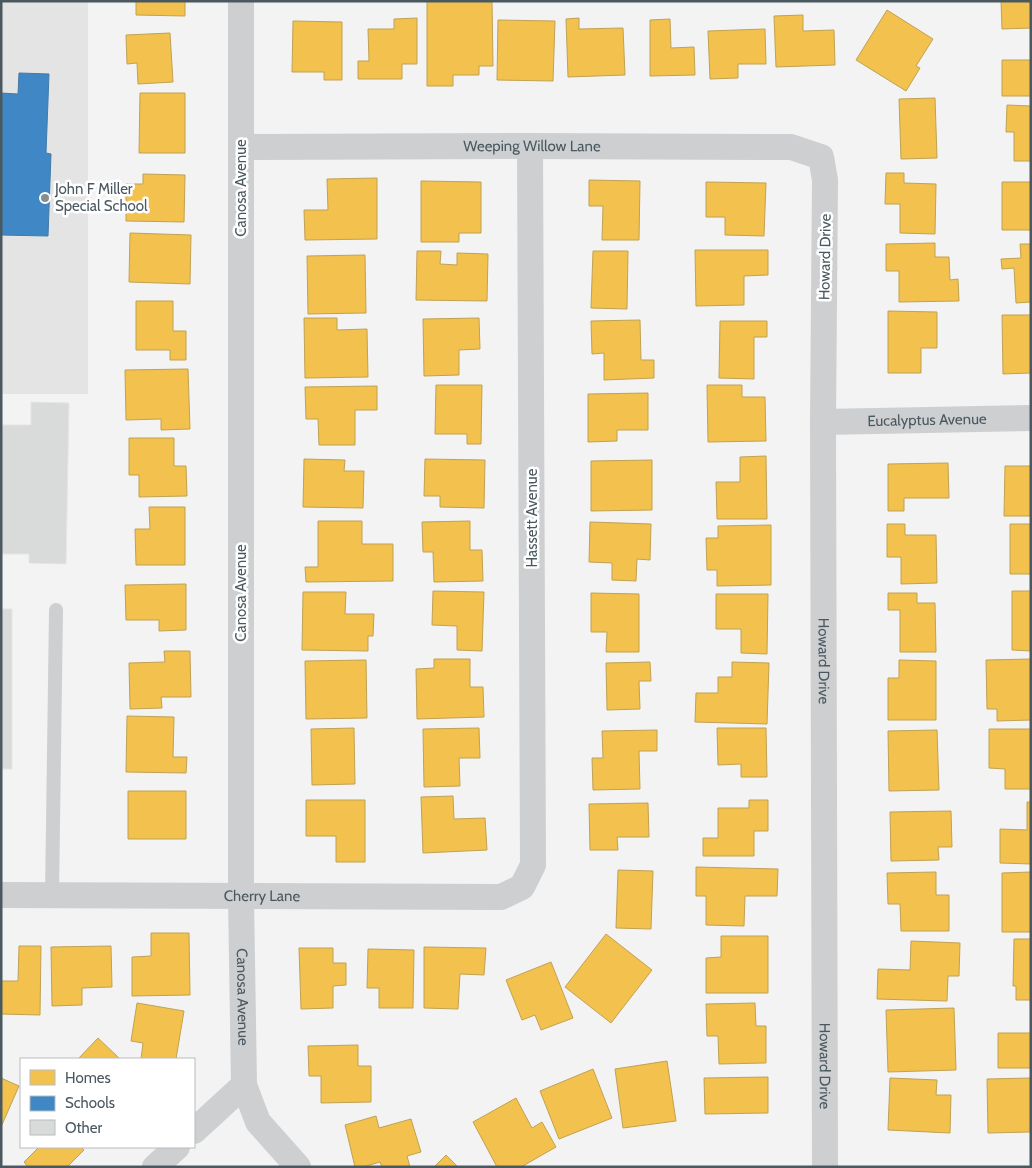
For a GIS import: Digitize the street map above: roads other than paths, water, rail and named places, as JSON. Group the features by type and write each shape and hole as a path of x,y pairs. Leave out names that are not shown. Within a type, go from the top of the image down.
{"street":[{"name":"Canosa Avenue","path":"241,1 241,897 244,1085 258,1122 298,1167"},
{"name":"Hassett Avenue","path":"522,887 533,865 530,146"},
{"name":"Weeping Willow Lane","path":"241,147 791,147 821,157"},
{"name":"Howard Drive","path":"821,157 825,180 823,422 824,1167"},
{"name":"Eucalyptus Avenue","path":"823,422 1031,418"},
{"name":"Cherry Lane","path":"1,895 501,897 522,887"},
{"path":"195,1130 244,1085"},
{"path":"155,1167 175,1148"}],"lane":[{"path":"52,896 56,610"}],"place":[{"name":"John F Miller Special School","path":"45,198"}]}
